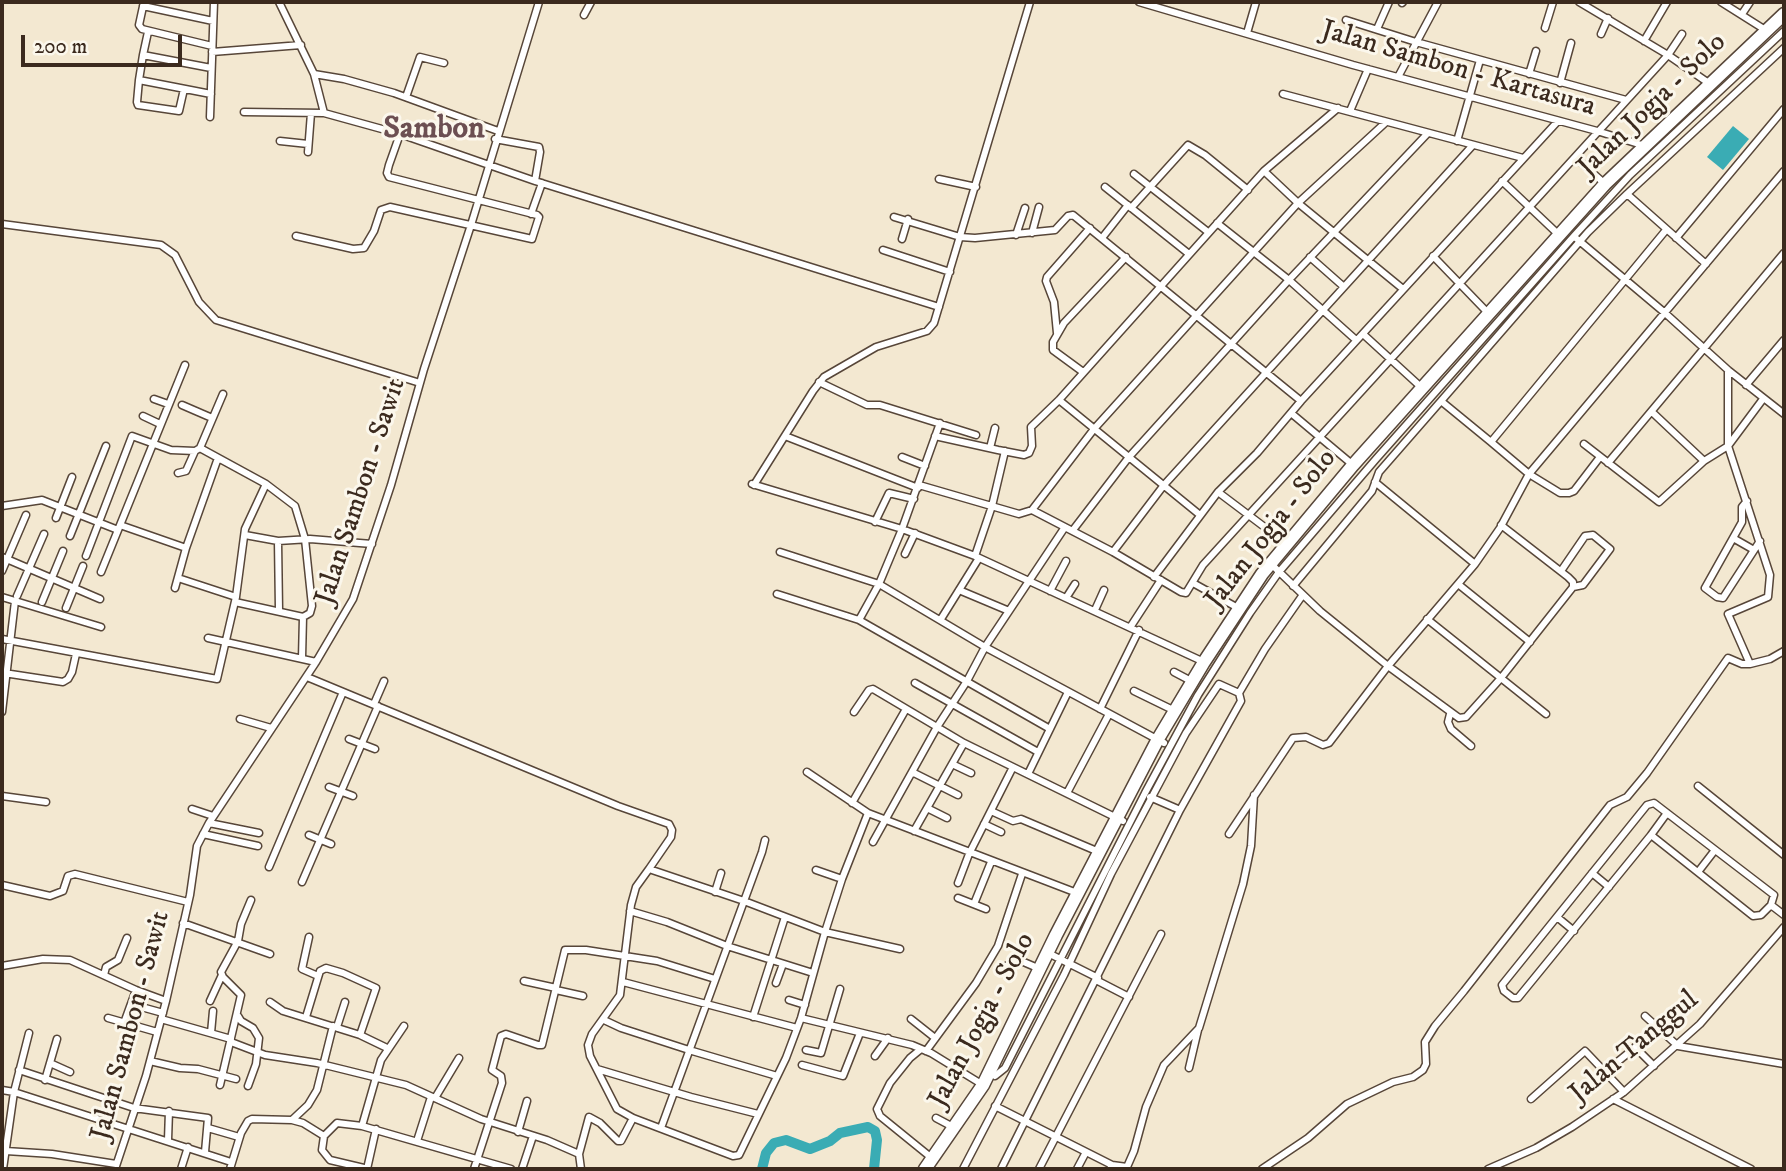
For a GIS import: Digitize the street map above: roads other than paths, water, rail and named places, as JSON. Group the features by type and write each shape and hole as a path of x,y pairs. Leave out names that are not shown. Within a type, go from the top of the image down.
{"highway":[{"name":"Jalan Jogja - Solo","path":"1714,87 1784,14"},
{"name":"Jalan Jogja - Solo","path":"1161,741 1275,567 1287,544 1360,468 1422,388 1488,313 1564,238 1605,184 1784,24"},
{"name":"Jalan Jogja - Solo","path":"931,1166 984,1098 1175,711 1202,679 1204,662 1238,608 1564,238 1648,148"},
{"name":"Jalan Jogja - Solo","path":"931,1166 983,1085 1040,969 1055,956 1099,852 1120,820"}],"street":[{"path":"210,117 214,2"},
{"path":"279,2 314,74 324,113"},
{"name":"Jalan Sambon - Sawit","path":"116,1167 166,1001 188,902 194,858 211,819 307,677 348,610 372,544 539,2"},
{"path":"584,15 591,2"},
{"path":"1030,2 934,323 927,331 862,354 826,375 753,484 915,533 977,557 1204,662"},
{"name":"Jalan Sambon - Kartasura","path":"1139,2 1368,69 1597,131 1648,148"},
{"path":"1247,33 1256,2"},
{"path":"1377,29 1389,2"},
{"path":"1398,76 1438,2"},
{"path":"1545,28 1553,2"},
{"path":"1579,2 1668,55 1714,87"},
{"path":"1644,41 1667,2"},
{"path":"1721,2 1767,31"},
{"path":"1742,14 1750,2"},
{"path":"213,21 143,4 139,25 148,32 212,49 301,45"},
{"path":"1601,34 1608,18"},
{"path":"1346,20 1626,100"},
{"path":"1564,238 1784,31"},
{"path":"148,32 139,80 138,105 179,111 184,89"},
{"path":"1032,510 1184,593 1203,565 1668,55 1682,34"},
{"path":"1560,83 1571,43"},
{"path":"1293,586 1372,491 1379,472 1580,242 1612,207 1784,48"},
{"path":"1529,74 1536,51"},
{"path":"144,55 211,68"},
{"path":"406,97 420,57 444,64"},
{"path":"1457,141 1480,60"},
{"path":"1350,111 1368,69"},
{"path":"314,74 344,79 406,97 498,131"},
{"path":"139,80 211,94"},
{"path":"1283,94 1523,158"},
{"path":"935,436 990,449 1024,455 1029,453 1032,446 1031,428 1264,172 1339,108"},
{"path":"1676,238 1784,109"},
{"path":"244,111 324,113 400,134 539,182 939,307"},
{"path":"280,141 308,148 311,113"},
{"path":"1131,626 1158,578 1218,492 1558,121"},
{"path":"785,436 918,486 1019,514 1032,510 1094,429 1298,203 1385,122"},
{"path":"873,842 985,647 1069,528 1129,457 1289,280 1428,133"},
{"path":"296,236 364,248 374,232 381,210 390,207 530,240 539,217 388,175 400,134"},
{"path":"495,139 539,147 539,182 531,214"},
{"path":"1102,238 1188,145 1205,155 1248,190"},
{"path":"1113,552 1164,485 1473,145"},
{"path":"1575,157 1605,184"},
{"path":"1264,172 1403,289"},
{"path":"1229,834 1293,738 1306,737 1323,745 1331,742 1388,666 1475,564 1502,525 1529,474 1784,172"},
{"path":"1134,174 1209,232"},
{"path":"939,179 976,187"},
{"path":"1502,181 1564,238 1580,242 1728,370 1784,414"},
{"path":"1105,187 1189,254"},
{"path":"1627,194 1706,264"},
{"path":"1032,233 1039,207"},
{"path":"1016,235 1025,208"},
{"path":"894,217 908,219 960,237 975,238 1055,230 1070,214 1301,401"},
{"path":"902,239 908,219"},
{"path":"1217,223 1289,280 1356,340"},
{"path":"2,224 161,245 175,255 199,302 216,320 420,383"},
{"path":"1058,333 1047,277 1090,228"},
{"path":"1491,442 1666,230"},
{"path":"883,250 950,272"},
{"path":"1608,463 1784,253"},
{"path":"1433,256 1488,313"},
{"path":"1083,372 1053,350 1053,342 1063,323 1126,257"},
{"path":"1310,257 1344,287"},
{"path":"1363,334 1422,388"},
{"path":"1746,385 1784,340"},
{"path":"101,572 185,365"},
{"path":"1728,370 1728,446 1770,575 1768,597 1728,614 1750,664"},
{"path":"819,382 867,405 880,405 976,435"},
{"path":"177,473 188,468 223,394"},
{"path":"154,399 168,404"},
{"path":"1584,444 1659,502 1704,461 1728,446 1763,399"},
{"path":"1059,400 1200,515"},
{"path":"1441,401 1529,474 1560,493 1574,492 1600,457"},
{"path":"182,405 212,418"},
{"path":"1652,412 1704,461"},
{"path":"1291,413 1360,468"},
{"path":"143,416 160,424"},
{"path":"859,620 879,584 902,529 940,424"},
{"path":"990,449 995,428"},
{"path":"86,556 132,436 171,450 197,450 218,458 293,503 305,539 312,606 310,613 303,617 236,600 178,578"},
{"path":"70,536 106,446"},
{"path":"941,619 977,557 1005,451"},
{"path":"902,457 925,466"},
{"path":"175,588 186,548 218,458"},
{"path":"56,518 72,477"},
{"path":"1375,482 1475,564"},
{"path":"5,640 214,680 218,677 236,600 250,515 265,484"},
{"path":"1218,492 1287,544"},
{"path":"875,522 889,493 914,499"},
{"path":"2,506 36,500 186,548"},
{"path":"1747,501 1742,507 1742,522 1704,586 1717,597 1723,598 1760,541"},
{"path":"2,571 4,558 26,515"},
{"path":"1502,525 1572,580 1573,587"},
{"path":"905,554 915,533"},
{"path":"2,712 5,640 16,599 44,534"},
{"path":"245,535 278,541 305,539 372,544"},
{"path":"1275,567 1302,596 1456,718 1466,717 1501,678 1573,587 1583,585 1610,549 1592,535 1585,536 1561,571"},
{"path":"1733,538 1754,550"},
{"path":"278,541 279,610"},
{"path":"42,602 63,551"},
{"path":"780,552 879,584 985,647 1161,741"},
{"path":"4,558 100,599"},
{"path":"1050,591 1066,561"},
{"path":"66,608 83,566"},
{"path":"1192,583 1238,608"},
{"path":"1066,598 1075,584"},
{"path":"1458,584 1530,642"},
{"path":"958,590 1009,611"},
{"path":"1095,610 1104,590"},
{"path":"777,594 859,620 1050,729"},
{"path":"1001,1169 1180,810 1241,701 1239,693 1265,649 1302,596"},
{"path":"2,597 16,599 101,627"},
{"path":"302,658 303,617"},
{"path":"1427,619 1546,714"},
{"path":"1100,709 1139,630"},
{"path":"208,638 316,662"},
{"path":"1262,1169 1308,1138 1347,1104 1393,1082 1413,1077 1423,1070 1426,1064 1425,1042 1434,1026 1596,822 1611,805 1631,793 1658,760 1728,658 1742,664 1750,664 1770,659 1784,651"},
{"path":"4,673 65,682 72,672 76,654"},
{"path":"1174,672 1219,684 1239,693"},
{"path":"307,677 618,806 669,824 671,836 636,887 630,911 620,995 594,1030 588,1045 590,1056 614,1106 633,1119 735,1157 786,1058 801,1018 842,879 868,813"},
{"path":"1129,997 1055,956 1145,793 1202,679"},
{"path":"302,882 362,744 384,681"},
{"path":"915,684 1038,752"},
{"path":"963,1169 1150,797 1186,733 1219,684"},
{"path":"854,712 870,689 964,743 1120,820"},
{"path":"1134,691 1175,711"},
{"path":"270,867 343,692"},
{"path":"1028,774 1069,692"},
{"path":"852,803 906,709"},
{"path":"1067,793 1109,714"},
{"path":"1451,714 1448,722 1451,729 1471,746"},
{"path":"240,719 271,728"},
{"path":"349,739 375,749"},
{"path":"914,831 964,743"},
{"path":"952,764 971,773"},
{"path":"958,883 969,853 1013,767"},
{"path":"807,772 868,813 1079,894"},
{"path":"912,772 958,795"},
{"path":"1698,786 1784,855"},
{"path":"329,787 353,796"},
{"path":"1189,1068 1243,884 1252,838 1254,793"},
{"path":"2,796 46,802"},
{"path":"1150,797 1180,810"},
{"path":"1651,835 1753,916 1761,915 1771,905 1774,895 1654,803 1648,804 1502,985 1504,991 1515,999 1518,998 1667,813"},
{"path":"927,808 947,818"},
{"path":"192,809 211,819 259,833"},
{"path":"990,811 1013,821 1021,819 1099,852"},
{"path":"984,824 1002,832"},
{"path":"203,834 258,846"},
{"path":"309,835 331,844"},
{"path":"661,1128 765,840"},
{"path":"1698,872 1715,850"},
{"path":"974,904 991,862"},
{"path":"649,869 825,932 900,949"},
{"path":"816,870 842,879"},
{"path":"715,892 721,873"},
{"path":"1592,873 1609,887"},
{"path":"2,885 50,896 63,891 68,876 75,874 188,902"},
{"path":"931,1166 877,1110 890,1083 910,1058 935,1038 976,983 998,946 1022,874"},
{"path":"958,898 986,909"},
{"path":"210,1001 223,968 239,941 241,924 251,900"},
{"path":"1771,905 1784,915"},
{"path":"630,911 771,961 813,973"},
{"path":"753,1017 785,917"},
{"path":"1557,917 1574,931"},
{"path":"183,923 270,954"},
{"name":"Jalan Tanggul","path":"1488,1169 1572,1127 1624,1092 1678,1046 1715,1009 1784,927"},
{"path":"1039,1169 1161,934"},
{"path":"309,937 302,969 318,976"},
{"path":"104,975 106,967 118,960 127,938"},
{"path":"474,1169 502,1080 492,1070 501,1034 541,1046 565,950 586,950 657,961 715,979"},
{"path":"2,966 43,959 63,959 166,1001"},
{"path":"999,969 1019,960 1040,969"},
{"path":"776,983 783,964"},
{"path":"306,1017 318,976 321,970 326,968 376,987 360,1035"},
{"path":"220,1085 241,995 222,975"},
{"path":"524,981 583,996"},
{"path":"623,982 797,1028"},
{"path":"806,1050 821,1053 840,989"},
{"path":"124,1023 136,990"},
{"path":"789,1000 805,1004"},
{"path":"270,1002 283,1011 360,1035 387,1048"},
{"path":"292,1120 308,1105 317,1090 345,1002"},
{"path":"145,1008 261,1054 323,1065 406,1085 490,1122 579,1154"},
{"path":"211,1033 212,1011"},
{"path":"237,1014 241,1021 253,1028 257,1034 261,1054 248,1086"},
{"path":"1645,1016 1678,1046 1784,1064"},
{"path":"108,1018 158,1032"},
{"path":"801,1018 888,1038 923,1050 983,1085"},
{"path":"911,1019 935,1038"},
{"path":"604,1020 689,1051 777,1076"},
{"path":"362,1126 387,1048 404,1026"},
{"path":"1127,1167 1146,1107 1164,1066 1199,1028"},
{"path":"1605,1072 1659,1028"},
{"path":"3,1169 6,1151 5,1124 29,1032"},
{"path":"802,1065 843,1076 860,1033"},
{"path":"875,1056 888,1038"},
{"path":"45,1080 57,1040"},
{"path":"1181,1045 1193,1050"},
{"path":"1635,1047 1654,1066"},
{"path":"1531,1099 1584,1051 1624,1092"},
{"path":"417,1141 433,1097 459,1058"},
{"path":"150,1061 236,1079"},
{"path":"50,1063 70,1072"},
{"path":"597,1069 758,1114"},
{"path":"19,1070 134,1108 208,1118 205,1152"},
{"path":"2,1090 205,1152 230,1165 244,1126 253,1119 292,1120 303,1123 324,1136"},
{"path":"1613,1099 1751,1169"},
{"path":"518,1132 527,1101"},
{"path":"995,1106 1111,1167 1137,1169"},
{"path":"168,1140 169,1111"},
{"path":"581,1169 579,1154 589,1117 600,1123 618,1142 633,1119"},
{"path":"936,1118 955,1128"},
{"path":"376,1129 368,1169 330,1160 322,1150 324,1136 337,1123 376,1129 511,1169"},
{"path":"208,1128 239,1137"},
{"path":"522,1169 533,1136"},
{"path":"181,1169 188,1147"},
{"path":"6,1151 80,1159 116,1167"},
{"path":"1077,1169 1086,1152"},
{"path":"78,1169 80,1159"}],"water":[{"path":"1733,126 1749,139 1723,170 1707,157"}],"waterway":[{"path":"762,1169 766,1153 774,1143 786,1140 810,1149 830,1141 840,1133 868,1127 875,1131 877,1140 874,1169"}],"district":[{"name":"Sambon","path":"434,130"}]}
